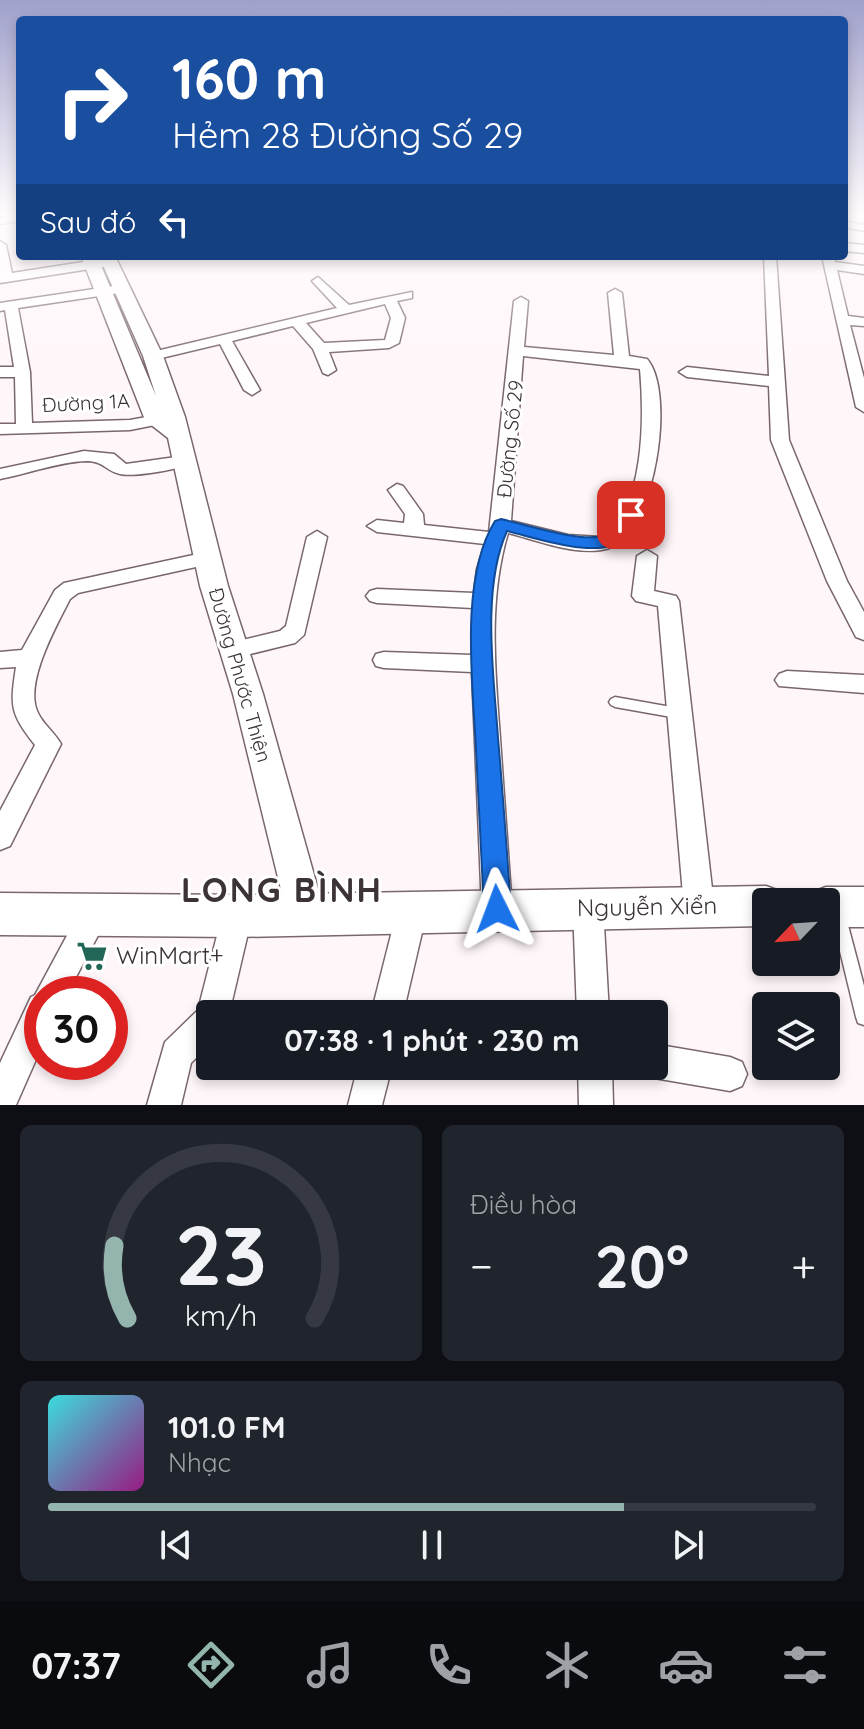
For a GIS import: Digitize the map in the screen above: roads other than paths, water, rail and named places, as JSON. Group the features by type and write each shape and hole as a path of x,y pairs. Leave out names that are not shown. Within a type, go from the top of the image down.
{"main road":[{"name":"Nguyễn Xiển","path":"0,914 237,916 752,906"}],"street":[{"path":"771,266 780,440 837,581 864,632"},
{"path":"831,266 841,320 860,375 864,407"},
{"path":"3,278 105,273"},
{"path":"24,428 18,342 5,306 105,273"},
{"name":"Đường Phước Thiện","path":"105,273 153,356 306,914"},
{"name":"Đường Phước Thiện","path":"105,273 173,433"},
{"path":"318,281 347,310"},
{"path":"615,293 622,358"},
{"path":"153,356 407,295"},
{"path":"320,348 392,342 398,318 389,299"},
{"name":"Đường Số 29","path":"497,909 483,664 484,601 498,532 519,351 521,301"},
{"path":"841,320 864,322"},
{"path":"297,322 320,348 328,370"},
{"path":"224,339 252,390"},
{"path":"0,345 18,342"},
{"path":"377,526 498,532 604,543 620,534 631,515 646,469 651,423 646,364 622,358 519,351"},
{"path":"0,372 22,372"},
{"path":"687,372 779,382"},
{"name":"Đường 1A","path":"0,429 130,425 173,433"},
{"path":"0,474 84,456 108,458 121,469 132,470 173,433"},
{"path":"397,490 414,514 414,530"},
{"path":"234,650 287,637 296,630 317,537"},
{"path":"647,556 643,596 668,601 699,906"},
{"path":"0,838 48,744 25,715 23,701 29,658 62,595 71,588 207,558"},
{"path":"377,596 484,601"},
{"path":"0,660 29,658"},
{"path":"384,660 483,664"},
{"path":"787,680 864,684"},
{"path":"588,907 592,1000"},
{"path":"390,1000 412,911"},
{"path":"60,976 94,914"},
{"path":"216,1000 237,916"},
{"path":"164,1105 177,1054 196,1035"},
{"path":"0,1102 24,1048"},
{"path":"668,1063 730,1074"},
{"path":"365,1105 371,1080"},
{"path":"595,1080 596,1105"}],"lane":[{"path":"615,702 679,713"},
{"path":"842,907 864,1017"}],"place":[{"name":"WinMart+","path":"92,956"}],"district":[{"name":"LONG BÌNH","path":"282,890"}]}
